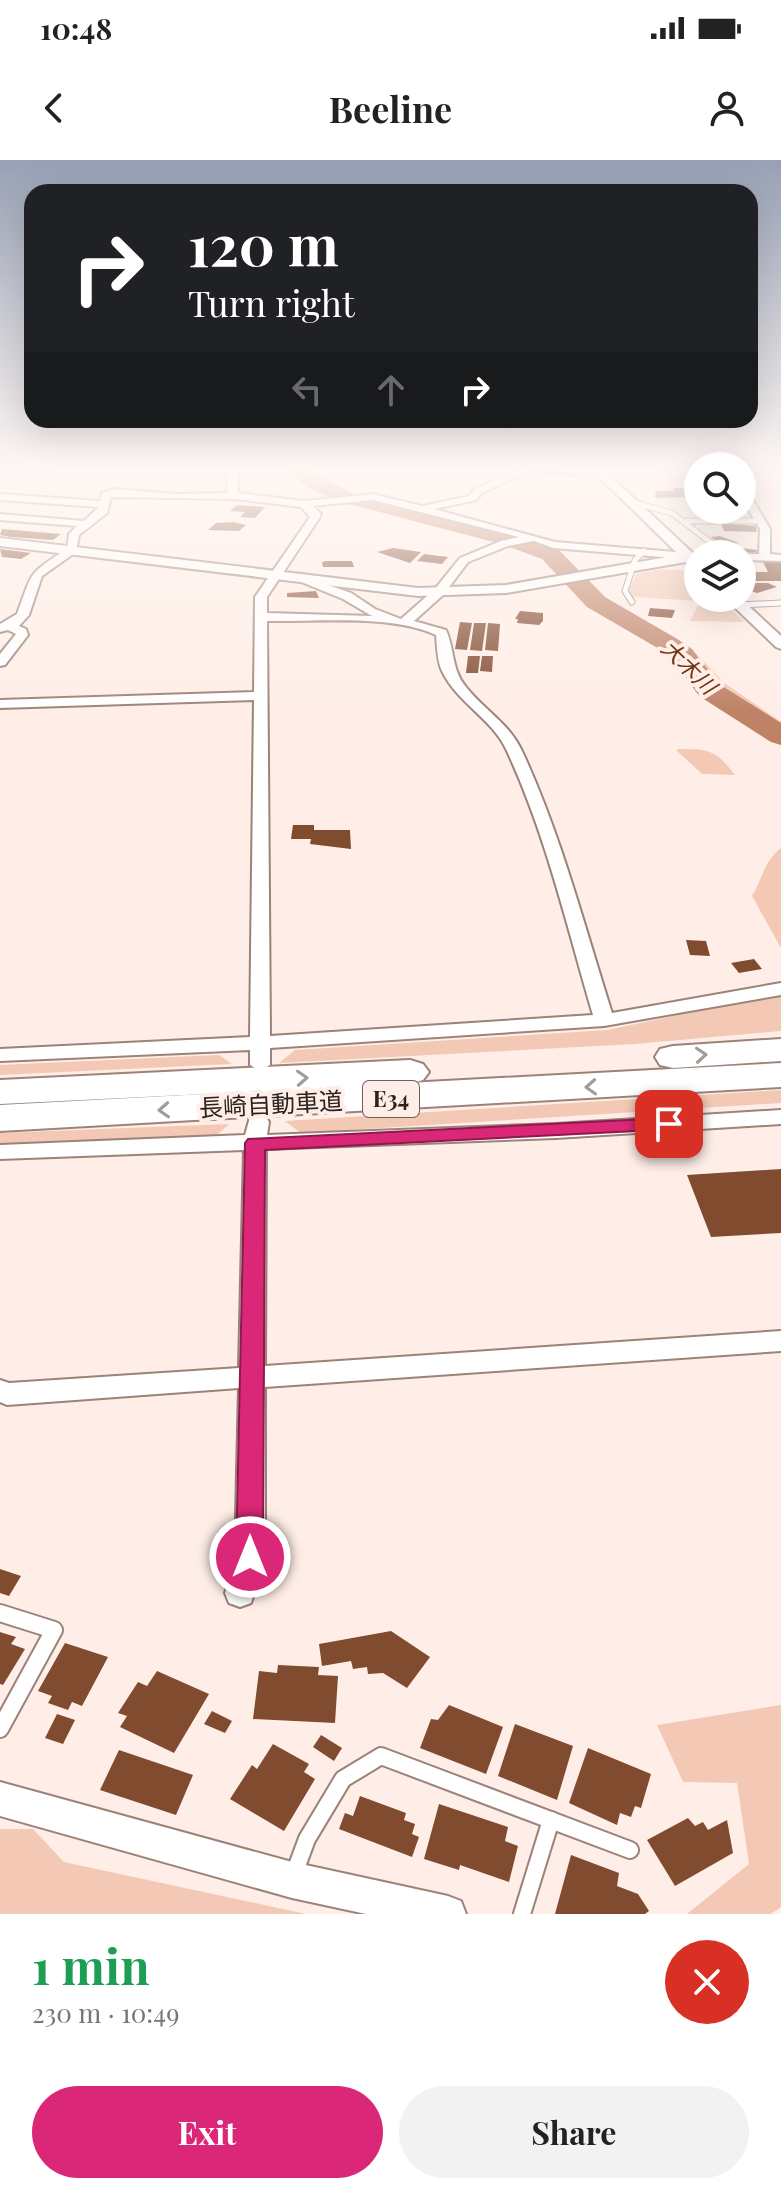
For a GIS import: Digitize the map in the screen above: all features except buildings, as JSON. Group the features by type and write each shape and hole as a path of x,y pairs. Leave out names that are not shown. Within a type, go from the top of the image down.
{"highway":[{"name":"長崎自動車道","path":"0,1092 290,1079 781,1050"},
{"name":"長崎自動車道","path":"0,1118 305,1104 781,1075"}],"street":[{"path":"5,627 26,610 35,578 71,551"},
{"path":"79,551 399,591 439,592 506,589 684,562"},
{"path":"260,1065 261,597 274,576 297,551"},
{"path":"263,617 406,621 439,592 464,560 486,551"},
{"path":"644,551 684,558"},
{"path":"764,551 764,557"},
{"path":"756,557 781,558"},
{"path":"303,579 347,596 371,612 437,629 442,633 447,669 462,692 490,716 513,747 543,818 604,1020"},
{"path":"746,612 781,644"},
{"path":"0,662 22,635 22,632 5,627"},
{"path":"0,704 260,696"},
{"path":"0,1055 260,1043 604,1020 781,989"},
{"path":"0,1152 256,1133 781,1117"},
{"path":"240,1593 250,1557 256,1133"},
{"path":"0,1391 7,1394 781,1341"},
{"path":"0,1799 292,1880 448,1914"}],"lane":[{"path":"632,602 625,591 632,569 644,551"},
{"path":"756,602 781,603"},
{"path":"0,1613 54,1630 0,1729"},
{"path":"292,1880 307,1839 343,1779 381,1756 630,1850"},
{"path":"522,1914 551,1820"}],"shaded area":[{"path":"662,569 684,571 684,600 633,597 629,591 636,574"},
{"path":"694,612 734,612 745,622 690,621"},
{"path":"688,654 701,658 723,682 781,722 781,731 716,690 704,679"},
{"path":"676,750 711,753 735,775 702,774"},
{"path":"781,848 781,948 752,896 767,864"},
{"path":"781,995 781,1031 635,1044 279,1063 295,1050 607,1030"},
{"path":"219,1055 232,1064 0,1075 0,1065"},
{"path":"781,1090 781,1103 301,1133 285,1121"},
{"path":"229,1124 213,1139 0,1145 0,1133"},
{"path":"781,1705 781,1907 771,1914 687,1914 749,1864 737,1783 683,1782 657,1725"},
{"path":"0,1829 33,1829 64,1862 306,1914 0,1914"}],"waterway":[{"name":"大木川","path":"541,551 550,554 596,602 683,655 709,690 781,736"}],"route":[{"path":"250,1557 255,1143 669,1124"}]}
